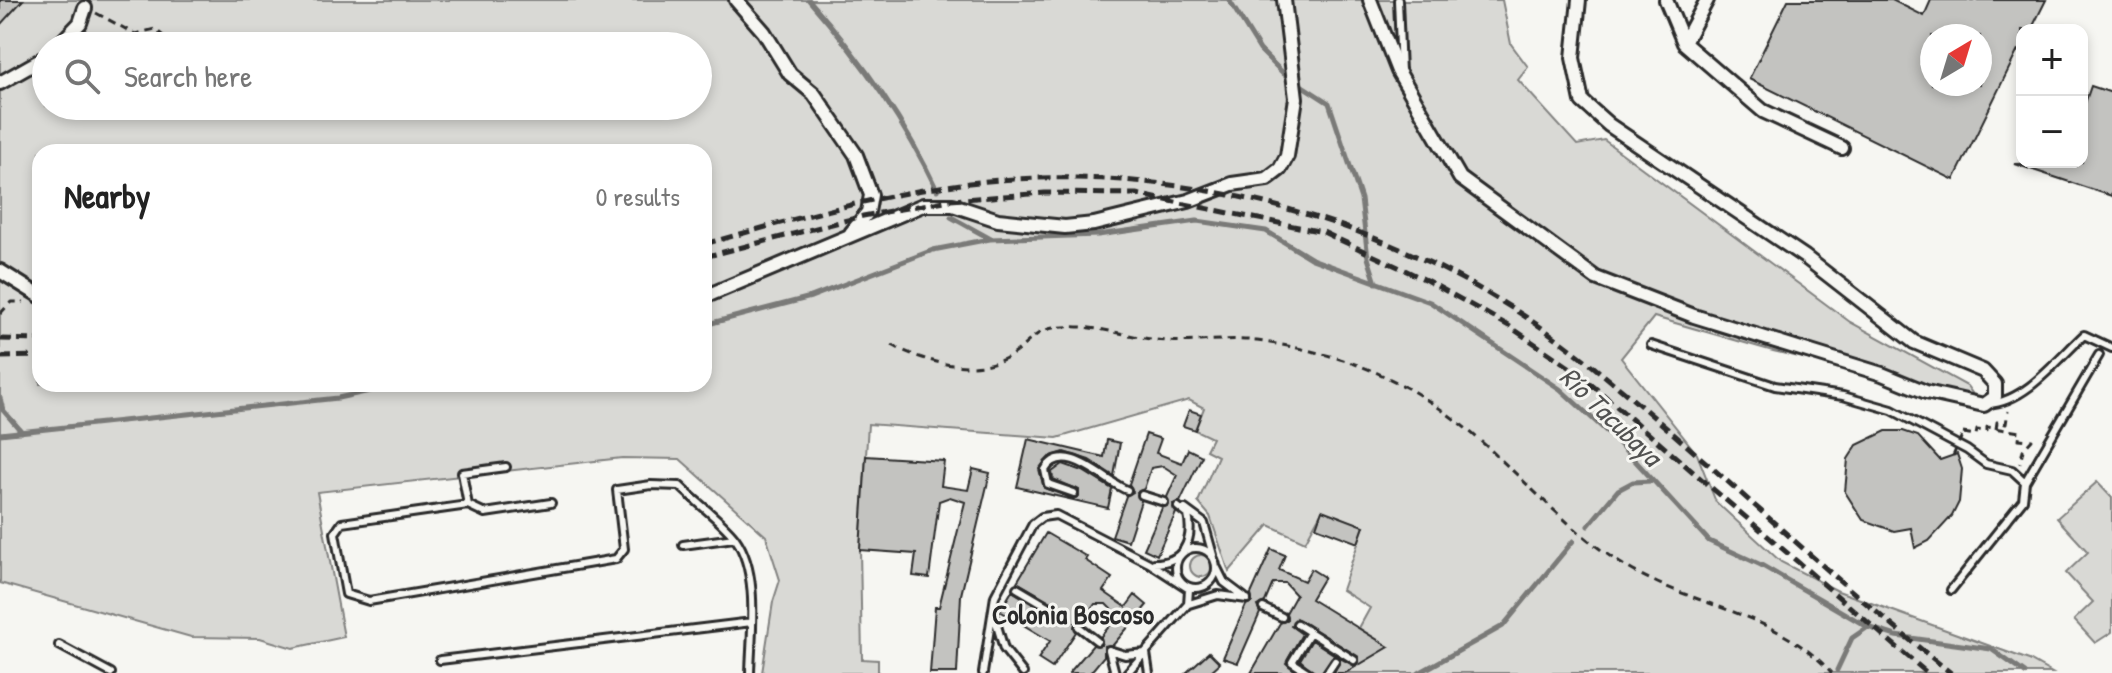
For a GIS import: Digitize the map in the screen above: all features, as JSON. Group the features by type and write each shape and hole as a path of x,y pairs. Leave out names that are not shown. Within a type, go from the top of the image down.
{"street":[{"path":"736,0 764,32 790,74 814,94 856,155 871,195 868,212 848,237"},
{"path":"712,294 914,208 934,204 953,205 998,220 1065,227 1188,201 1232,184 1258,182 1275,174 1284,163 1296,98 1284,0"},
{"path":"1370,0 1401,77 1460,178 1596,278 1694,316 1882,374 1926,392 1984,405 1995,397 1995,384 1983,371 1914,342 1805,257 1609,125 1582,101 1573,58 1579,0"},
{"path":"1666,0 1684,43 1763,111 1842,148"},
{"path":"1684,43 1704,2"},
{"path":"71,32 80,23 85,8"},
{"path":"0,83 32,65"},
{"path":"0,271 32,291"}],"lane":[{"path":"1398,0 1401,77"},
{"path":"1984,405 2004,401 2025,390 2084,335 2112,348"},
{"path":"1651,345 1775,386 1843,396 1892,410 1986,464 2017,475 2025,482"},
{"path":"1951,590 2023,500 2025,482 2099,355"},
{"path":"1074,493 1048,484 1045,470 1051,462 1060,458 1083,464 1127,490"},
{"path":"468,505 462,473 506,467"},
{"path":"551,503 485,513 468,505 342,523 335,533 346,594 369,601 616,559 624,549 617,490 651,485 680,486 734,538 747,562 752,622 750,673"},
{"path":"1142,495 1164,502"},
{"path":"1178,507 1191,511 1204,523 1224,582 1247,599 1218,595 1188,604 1191,593 1175,567 1189,540 1191,525 1188,515 1178,507"},
{"path":"983,673 995,596 1029,529 1049,515 1063,516 1186,586 1206,585"},
{"path":"683,545 734,538"},
{"path":"1149,563 1167,562 1195,547 1215,562"},
{"path":"1127,673 1212,581 1215,562"},
{"path":"1017,588 1066,617"},
{"path":"995,596 993,609 998,636 1023,673"},
{"path":"1263,608 1282,617"},
{"path":"440,660 752,622"},
{"path":"1297,624 1354,660"},
{"path":"1079,627 1097,641"},
{"path":"1309,673 1292,662 1310,632"},
{"path":"59,645 111,673"},
{"path":"1115,673 1109,650 1125,655 1146,653"},
{"path":"1146,653 1149,673"},
{"path":"1327,673 1335,661"}],"path":[{"path":"85,8 131,32"},
{"path":"0,314 11,302 25,302"},
{"path":"892,345 938,363 990,363 1009,357 1044,331 1078,327 1173,341 1260,341 1330,354 1363,364 1450,415 1572,527 1620,563 1670,590 1780,630 1810,649 1832,673"},
{"path":"1996,429 1997,422 2006,424 2009,410 2004,401"},
{"path":"1953,456 1963,433 1976,435 1977,430 1996,429 2020,432 2019,439 2032,440 2023,450 2017,475"}],"shaded area":[{"path":"0,0 1502,0 1511,44 1528,67 1518,80 1577,145 1604,140 1850,322 1967,386 1972,393 1968,396 1773,351 1654,317 1621,358 1697,454 1716,502 1781,562 1838,591 2029,660 2052,673 1345,673 1389,647 1359,628 1370,608 1342,590 1364,526 1322,511 1305,542 1269,525 1229,572 1210,516 1198,502 1218,456 1206,450 1212,438 1195,430 1204,408 1189,400 1057,438 868,424 860,549 862,659 878,660 878,673 762,673 773,602 780,580 766,536 680,459 622,458 317,492 344,637 293,648 260,638 191,637 0,583"},
{"path":"2097,482 2112,498 2112,632 2095,643 2074,620 2093,602 2066,573 2088,552 2057,518"},
{"path":"1201,555 1209,558 1212,566 1209,574 1201,577 1193,574 1190,566 1193,558"}],"building":[{"path":"0,0 23,0 0,25"},
{"path":"1788,0 1892,0 1924,16 1931,0 2046,0 2034,24 2016,24 2016,54 1954,180 1749,79"},
{"path":"2091,86 2112,93 2112,196 2027,168 2088,168 2088,95"},
{"path":"1189,410 1201,414 1195,430 1183,426"},
{"path":"1886,431 1903,431 1918,436 1940,460 1957,454 1962,469 1959,502 1952,516 1929,541 1915,548 1911,528 1894,531 1863,520 1845,492 1848,459 1857,445"},
{"path":"1146,434 1161,439 1156,453 1182,463 1188,449 1202,456 1180,502 1173,504 1176,513 1157,555 1144,549 1162,508 1169,505 1167,497 1177,475 1163,466 1151,468 1144,489 1137,492 1141,501 1128,541 1112,536 1126,496 1133,492 1129,484"},
{"path":"1028,439 1104,457 1107,440 1120,443 1114,476 1089,460 1064,452 1049,457 1039,469 1044,488 1074,499 1079,496 1079,490 1053,479 1052,472 1063,464 1083,471 1112,489 1108,508 1017,487"},
{"path":"866,456 944,461 941,486 968,490 973,469 990,473 961,595 957,673 930,673 935,607 939,607 965,502 950,497 939,501 929,578 913,576 916,554 860,550"},
{"path":"1322,510 1364,526 1358,543 1316,527"},
{"path":"1046,533 1087,557 1085,560 1112,578 1103,591 1126,607 1135,595 1147,605 1113,645 1104,646 1104,656 1090,673 1069,673 1093,645 1101,645 1101,636 1118,616 1106,604 1095,604 1082,622 1075,623 1076,632 1052,668 1038,659 1050,641 1000,611 1012,591 1063,622 1071,619 1069,612 1017,582"},
{"path":"1271,549 1285,555 1279,570 1304,581 1311,569 1324,577 1311,599 1389,647 1345,673 1334,673 1340,658 1355,666 1359,657 1296,618 1291,626 1302,634 1286,663 1298,673 1251,673 1280,623 1287,620 1286,613 1296,595 1285,583 1273,583 1265,602 1257,606 1260,613 1238,663 1223,658 1246,605 1252,602 1251,594"},
{"path":"1312,640 1335,655 1321,673 1315,673 1300,660"},
{"path":"1209,652 1220,663 1209,673 1186,673"}],"waterway":[{"path":"809,0 880,91 911,140 937,190"},
{"name":"Río Tacubaya","path":"1229,0 1260,50 1284,74 1329,103 1361,199 1368,258 1376,283"},
{"path":"951,217 989,238"},
{"name":"Río Tacubaya","path":"712,323 811,297 933,250 990,239 1098,235 1197,221 1266,231 1312,259 1430,302 1560,389 1617,441 1709,541 1761,565 1868,627 1896,636 1991,649 2025,673"},
{"path":"0,434 338,398 365,392"},
{"path":"0,398 3,410 22,432"},
{"path":"1588,526 1618,490 1633,482 1651,481"},
{"path":"1419,673 1503,626 1573,541"},
{"path":"1837,670 1852,638 1868,627"}],"railway":[{"path":"712,242 880,198 988,181 1068,178 1149,182 1228,195 1306,214 1382,241 1455,275 1525,316 1636,402 1951,673"},
{"path":"712,255 863,216 950,200 1045,193 1136,194 1323,232 1426,280 1509,326 1578,373 1927,673"},
{"path":"0,339 32,340"},
{"path":"0,357 32,356"}],"district":[{"name":"Colonia Boscoso","path":"1073,614"}]}
